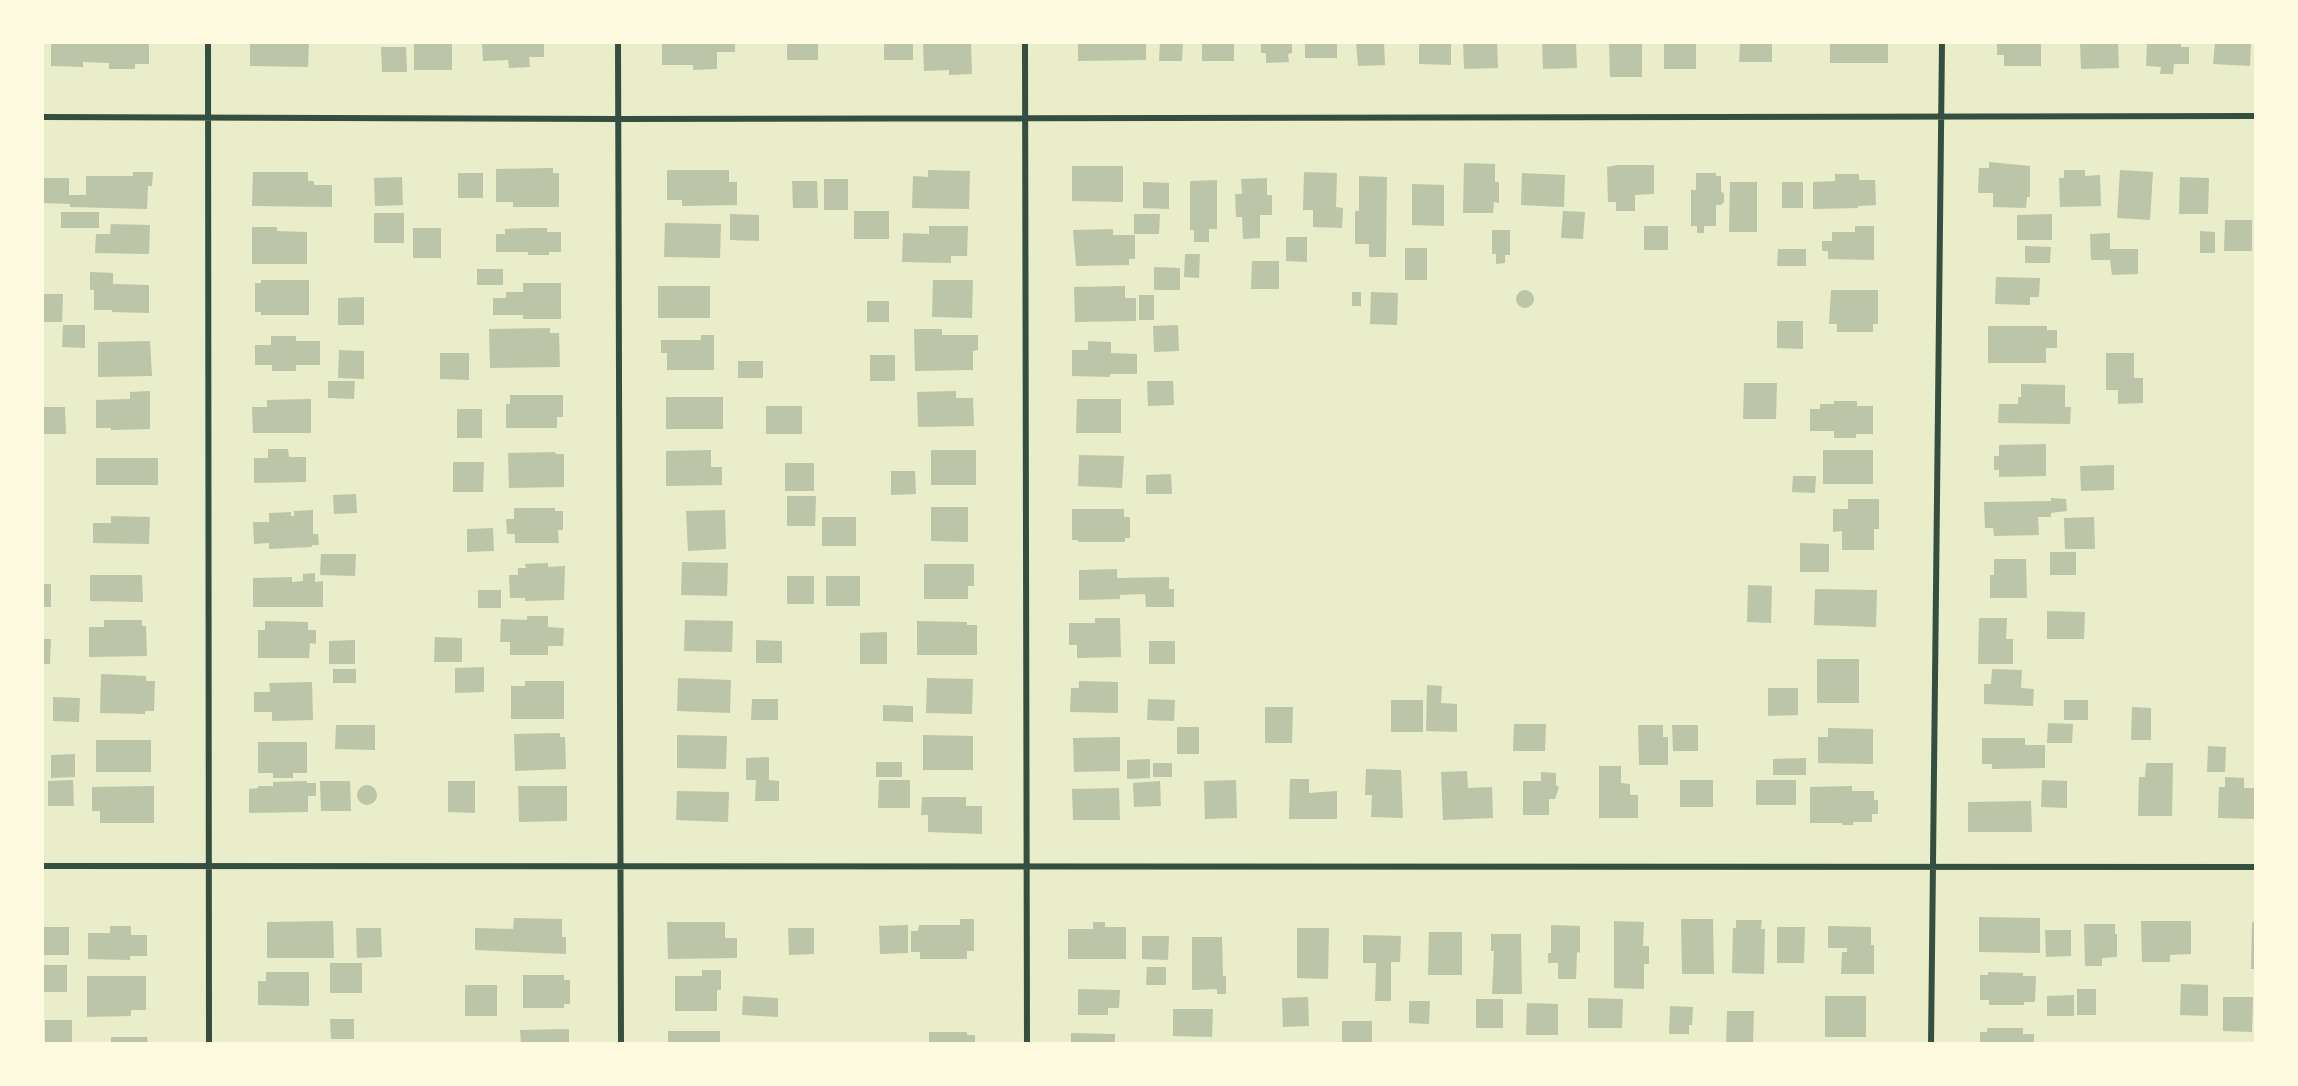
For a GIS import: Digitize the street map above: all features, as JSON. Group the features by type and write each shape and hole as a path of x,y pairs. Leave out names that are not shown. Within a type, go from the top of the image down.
{"street":[{"path":"208,42 209,1044"},
{"path":"618,42 621,1044"},
{"path":"1025,42 1027,1044"},
{"path":"1930,1044 1942,42"},
{"path":"42,117 618,119 2256,116"},
{"path":"42,866 2256,867"}],"building":[{"path":"51,42 149,42 149,64 135,64 135,69 109,69 109,63 83,62 83,67 51,66"},
{"path":"250,42 309,42 308,67 250,66"},
{"path":"482,42 544,42 544,57 529,57 530,67 509,68 508,60 483,61"},
{"path":"662,42 735,42 735,52 717,52 717,69 693,70 693,65 662,65"},
{"path":"787,42 818,42 818,60 787,60"},
{"path":"884,42 913,42 913,60 884,60"},
{"path":"971,42 972,74 949,75 949,70 924,71 923,43"},
{"path":"1078,42 1146,42 1146,60 1078,61"},
{"path":"1160,42 1183,42 1182,61 1159,61"},
{"path":"1202,42 1234,42 1234,61 1202,61"},
{"path":"1261,42 1292,42 1292,53 1288,54 1289,62 1266,63 1266,53 1261,53"},
{"path":"1305,42 1337,42 1337,58 1305,58"},
{"path":"1356,42 1384,42 1385,65 1358,66"},
{"path":"1419,42 1451,42 1451,65 1419,64"},
{"path":"1463,42 1497,42 1498,68 1464,69"},
{"path":"1542,42 1576,42 1577,68 1543,69"},
{"path":"1609,42 1642,42 1642,77 1610,77"},
{"path":"1664,42 1696,42 1696,69 1664,69"},
{"path":"1740,42 1772,42 1772,62 1739,62"},
{"path":"1830,42 1888,42 1888,63 1830,63"},
{"path":"1997,42 2041,42 2041,66 2004,66 2004,55 1997,55"},
{"path":"2080,42 2118,42 2119,68 2081,69"},
{"path":"2147,42 2181,42 2181,47 2189,47 2189,64 2174,64 2173,74 2160,74 2161,67 2146,66"},
{"path":"2215,42 2251,42 2250,66 2213,64"},
{"path":"414,43 452,43 452,70 414,70"},
{"path":"381,47 406,47 407,72 382,72"},
{"path":"1989,162 2030,166 2030,197 2027,197 2026,208 1993,207 1993,193 1978,193 1979,168 1989,168"},
{"path":"1464,163 1495,164 1495,182 1499,182 1499,203 1494,202 1493,213 1463,213"},
{"path":"1654,165 1654,194 1635,195 1635,211 1616,211 1616,202 1608,202 1607,167"},
{"path":"1072,166 1123,166 1123,202 1072,201"},
{"path":"553,168 553,173 559,173 559,207 513,207 513,202 496,202 496,169"},
{"path":"667,170 729,170 729,182 737,182 737,205 682,206 682,200 667,200"},
{"path":"928,170 970,171 969,209 912,208 913,176 928,177"},
{"path":"2064,170 2085,170 2085,176 2100,175 2101,206 2060,207 2059,178 2064,178"},
{"path":"2120,170 2153,172 2150,220 2117,218"},
{"path":"133,172 153,172 152,186 148,186 147,209 70,207 70,204 42,203 42,178 69,178 69,195 86,195 86,176 133,176"},
{"path":"253,172 308,172 308,181 314,181 314,185 332,185 332,207 252,206"},
{"path":"1304,172 1337,173 1336,207 1343,208 1342,228 1313,227 1313,210 1303,210"},
{"path":"458,173 483,173 483,198 458,198"},
{"path":"1522,173 1565,175 1564,207 1521,205"},
{"path":"1696,173 1716,173 1716,176 1721,176 1721,191 1724,194 1724,202 1716,205 1716,226 1704,226 1704,233 1697,233 1697,226 1691,226 1691,190 1696,190"},
{"path":"1835,174 1859,174 1859,180 1875,180 1876,205 1858,206 1858,208 1813,209 1813,182 1835,181"},
{"path":"1359,176 1387,177 1386,257 1369,257 1369,244 1355,244 1355,211 1359,211"},
{"path":"402,177 403,205 375,206 374,178"},
{"path":"2180,177 2209,178 2208,214 2179,214"},
{"path":"1267,178 1267,195 1272,195 1272,215 1260,215 1260,238 1243,239 1242,217 1236,217 1235,194 1242,194 1241,179"},
{"path":"824,179 848,179 848,210 824,210"},
{"path":"1217,180 1217,229 1209,229 1209,242 1194,242 1194,230 1190,230 1190,181"},
{"path":"792,181 817,181 818,208 793,208"},
{"path":"1143,182 1169,183 1169,209 1143,208"},
{"path":"1730,182 1757,182 1757,232 1729,232"},
{"path":"1782,182 1803,182 1803,208 1782,208"},
{"path":"1412,184 1444,185 1444,226 1412,225"},
{"path":"854,211 889,211 889,239 854,239"},
{"path":"1563,211 1585,212 1583,239 1561,238"},
{"path":"61,212 99,212 99,228 61,228"},
{"path":"374,213 404,213 404,243 374,243"},
{"path":"730,214 759,215 759,241 730,240"},
{"path":"1134,214 1160,214 1159,234 1134,234"},
{"path":"2052,214 2052,240 2017,240 2017,215"},
{"path":"2225,220 2252,220 2252,251 2224,251"},
{"path":"665,223 721,224 720,258 664,257"},
{"path":"111,224 150,225 149,254 95,253 96,234 110,234"},
{"path":"929,226 968,226 967,256 951,256 951,263 902,262 903,233 929,234"},
{"path":"1644,226 1668,226 1668,250 1644,250"},
{"path":"1855,226 1874,226 1874,260 1828,259 1828,251 1822,251 1822,241 1832,241 1832,232 1855,232"},
{"path":"252,227 277,227 277,231 307,232 307,264 252,264"},
{"path":"413,228 441,228 441,258 413,258"},
{"path":"547,228 547,232 561,232 561,252 549,252 549,255 528,255 528,252 496,252 496,234 505,234 505,229"},
{"path":"1113,229 1113,235 1135,235 1135,259 1129,259 1129,265 1076,266 1073,230"},
{"path":"1492,230 1510,230 1510,255 1505,255 1505,263 1496,264 1496,254 1492,254"},
{"path":"2200,231 2215,232 2215,253 2200,253"},
{"path":"2110,233 2110,249 2138,249 2138,274 2112,275 2110,260 2091,260 2090,234"},
{"path":"1286,237 1307,237 1307,262 1286,261"},
{"path":"2025,246 2051,247 2050,263 2025,263"},
{"path":"1405,248 1427,248 1427,280 1405,280"},
{"path":"1778,249 1806,249 1806,266 1777,266"},
{"path":"1185,254 1200,254 1199,278 1184,277"},
{"path":"1252,261 1279,261 1279,289 1251,289"},
{"path":"1154,267 1180,268 1180,290 1154,290"},
{"path":"477,269 503,269 503,285 477,285"},
{"path":"90,272 113,273 113,284 149,285 149,313 94,310 94,290 90,290"},
{"path":"1996,277 2040,278 2039,297 2030,297 2030,305 1995,304"},
{"path":"261,280 309,280 309,315 261,315 261,312 255,312 255,283 261,283"},
{"path":"933,280 973,280 972,318 932,317"},
{"path":"523,283 561,283 561,319 523,319 523,315 493,315 493,298 506,298 506,292 523,292"},
{"path":"658,286 710,286 710,318 658,318"},
{"path":"1125,286 1125,298 1136,298 1136,321 1075,322 1074,287"},
{"path":"1525,290 1531,293 1534,299 1531,305 1525,308 1519,305 1516,299 1519,293"},
{"path":"1831,290 1878,290 1878,324 1873,324 1873,332 1837,332 1837,324 1829,324"},
{"path":"1352,292 1361,292 1361,306 1352,306"},
{"path":"1371,292 1398,293 1397,325 1370,324"},
{"path":"42,294 63,294 62,322 42,322"},
{"path":"1139,295 1154,295 1154,320 1139,320"},
{"path":"364,297 364,325 338,325 338,298"},
{"path":"867,301 889,301 889,322 867,322"},
{"path":"1777,321 1803,321 1803,349 1777,348"},
{"path":"63,325 85,325 85,348 62,347"},
{"path":"1178,325 1179,351 1154,352 1153,326"},
{"path":"1988,326 2047,326 2047,330 2057,330 2057,348 2046,348 2046,363 1988,363"},
{"path":"550,328 550,333 559,333 560,367 490,368 489,329"},
{"path":"914,329 942,329 942,335 978,335 978,350 973,351 973,370 915,371"},
{"path":"701,335 714,335 714,370 667,370 667,353 661,353 661,340 701,340"},
{"path":"271,336 296,336 296,341 320,341 320,365 296,365 296,371 272,371 272,365 255,365 255,345 271,345"},
{"path":"150,341 152,376 98,377 98,342"},
{"path":"1088,341 1111,342 1111,353 1137,354 1137,374 1110,374 1110,377 1072,376 1072,350 1088,350"},
{"path":"339,350 364,351 364,379 338,378"},
{"path":"440,353 469,353 469,380 440,379"},
{"path":"2106,353 2134,353 2134,378 2143,378 2143,403 2118,404 2118,390 2106,390"},
{"path":"870,355 895,355 895,381 870,381"},
{"path":"738,361 763,361 763,378 738,378"},
{"path":"328,381 355,381 354,399 328,398"},
{"path":"1147,381 1173,381 1174,405 1148,406"},
{"path":"1744,383 1777,383 1776,419 1743,419"},
{"path":"2021,384 2065,385 2065,407 2071,407 2070,424 1998,423 1999,404 2018,404 2018,397 2021,397"},
{"path":"150,391 150,429 96,428 96,400 130,399 130,392"},
{"path":"956,391 956,398 973,398 974,426 918,427 917,392"},
{"path":"510,395 563,395 563,417 557,417 557,428 506,428 506,404 510,404"},
{"path":"666,397 723,397 723,429 666,429"},
{"path":"311,399 311,433 253,433 252,407 267,407 267,400"},
{"path":"1077,399 1121,399 1121,433 1076,433"},
{"path":"1834,401 1857,401 1857,406 1873,406 1873,434 1856,434 1856,438 1834,438 1834,431 1810,431 1810,409 1820,409 1820,404 1834,404"},
{"path":"766,406 802,406 802,434 766,434"},
{"path":"42,407 65,407 66,434 42,434"},
{"path":"457,409 482,409 482,438 457,438"},
{"path":"2046,444 2046,476 1999,477 1999,470 1994,470 1994,456 1999,456 1999,445"},
{"path":"268,449 288,449 289,457 306,457 306,482 254,483 254,458 268,458"},
{"path":"711,450 711,467 722,467 722,485 666,486 666,451"},
{"path":"931,450 976,450 976,485 931,485"},
{"path":"1823,450 1873,450 1873,484 1823,484"},
{"path":"555,452 564,454 564,487 509,488 508,453"},
{"path":"1079,455 1124,456 1122,488 1078,486"},
{"path":"96,458 158,458 158,485 96,485"},
{"path":"453,462 484,462 483,492 453,492"},
{"path":"785,463 814,463 814,491 785,491"},
{"path":"2114,465 2114,490 2081,491 2080,466"},
{"path":"891,471 915,471 916,494 891,495"},
{"path":"1171,474 1172,494 1146,494 1146,475"},
{"path":"1793,476 1816,476 1815,493 1792,492"},
{"path":"356,494 357,513 334,514 333,495"},
{"path":"787,496 816,496 815,526 787,526"},
{"path":"2051,498 2066,499 2067,511 2051,513 2051,517 2038,517 2039,535 1994,536 1993,528 1985,528 1984,502 2051,501"},
{"path":"1848,499 1879,499 1879,529 1874,529 1874,550 1842,550 1842,531 1833,532 1833,509 1848,509"},
{"path":"931,507 968,507 968,542 931,541"},
{"path":"514,508 555,508 555,511 563,511 563,530 558,530 559,543 515,543 515,534 507,534 506,519 514,519"},
{"path":"1072,509 1124,509 1124,517 1130,517 1130,538 1125,538 1125,542 1072,540"},
{"path":"313,510 313,534 318,534 319,545 269,549 269,543 254,544 253,522 269,522 269,513 291,512 291,516 294,516 294,511"},
{"path":"725,510 726,549 688,551 686,511"},
{"path":"111,516 150,517 149,544 93,543 93,523 111,523"},
{"path":"822,517 856,517 856,546 822,546"},
{"path":"2094,517 2095,549 2065,549 2064,518"},
{"path":"493,528 494,551 467,552 467,529"},
{"path":"1800,543 1829,544 1829,572 1800,572"},
{"path":"2050,552 2076,552 2076,575 2050,575"},
{"path":"321,554 356,554 355,576 320,575"},
{"path":"1994,559 2026,559 2027,598 1990,598 1990,575 1994,575"},
{"path":"682,562 728,563 727,596 681,595"},
{"path":"548,563 548,567 565,566 564,600 525,601 525,598 510,598 509,575 518,575 518,568 526,568 525,564"},
{"path":"924,564 974,564 974,586 968,586 968,599 924,599"},
{"path":"1117,569 1117,578 1169,577 1169,589 1174,589 1174,607 1146,607 1145,594 1120,595 1120,599 1079,600 1079,570"},
{"path":"315,573 315,582 323,581 323,607 253,607 253,578 292,577 292,582 303,581 303,574"},
{"path":"90,575 142,575 143,602 90,601"},
{"path":"787,576 814,576 814,604 787,604"},
{"path":"826,576 860,576 860,606 826,606"},
{"path":"42,584 51,584 51,607 42,607"},
{"path":"1748,585 1772,586 1771,623 1747,622"},
{"path":"1815,589 1877,590 1876,627 1814,625"},
{"path":"478,590 501,590 501,608 478,608"},
{"path":"2047,611 2085,612 2084,639 2047,639"},
{"path":"527,616 548,616 548,627 564,628 563,646 548,646 548,655 510,655 510,642 500,642 501,619 527,620"},
{"path":"1095,618 1120,618 1121,657 1077,658 1077,645 1069,645 1069,623 1095,623"},
{"path":"1979,618 2007,618 2006,639 2013,639 2013,664 1978,664"},
{"path":"104,620 142,620 142,626 146,626 147,656 89,657 89,627 104,627"},
{"path":"685,620 733,621 732,652 684,651"},
{"path":"265,621 308,622 308,630 316,630 316,644 310,643 309,658 258,658 258,630 265,630"},
{"path":"917,621 967,622 967,625 977,625 977,655 917,655"},
{"path":"887,632 887,664 860,664 860,633"},
{"path":"435,637 462,638 462,662 434,662"},
{"path":"42,639 51,639 50,664 42,664"},
{"path":"355,640 355,664 329,664 329,641"},
{"path":"756,640 782,641 782,663 756,663"},
{"path":"1149,641 1175,641 1175,664 1149,664"},
{"path":"1817,659 1859,659 1859,703 1817,703"},
{"path":"484,667 484,692 455,693 455,668"},
{"path":"333,669 356,669 356,683 333,683"},
{"path":"1992,669 2022,670 2021,688 2034,689 2033,706 1984,704 1984,684 1991,684"},
{"path":"101,674 146,676 146,681 155,681 154,711 145,711 145,714 100,713"},
{"path":"678,678 731,680 730,713 677,711"},
{"path":"927,678 973,679 972,714 926,713"},
{"path":"525,681 564,681 564,719 511,719 511,686 525,686"},
{"path":"1079,681 1118,682 1118,713 1070,712 1071,688 1079,688"},
{"path":"312,682 313,720 272,721 272,712 254,712 254,692 270,692 269,683"},
{"path":"1427,685 1442,686 1441,703 1457,704 1457,732 1426,731"},
{"path":"1768,688 1798,688 1798,715 1768,716"},
{"path":"53,697 80,698 79,722 53,721"},
{"path":"752,699 778,699 778,720 751,720"},
{"path":"1148,699 1175,700 1174,721 1147,720"},
{"path":"1391,700 1423,700 1423,732 1391,732"},
{"path":"2064,700 2088,700 2088,720 2064,720"},
{"path":"883,705 913,706 913,722 883,721"},
{"path":"1265,707 1293,707 1292,743 1265,743"},
{"path":"2132,707 2151,708 2151,740 2131,740"},
{"path":"2048,723 2073,724 2072,743 2047,743"},
{"path":"1514,724 1546,724 1545,751 1513,751"},
{"path":"336,725 375,725 375,750 335,749"},
{"path":"1638,725 1663,725 1663,737 1668,737 1668,765 1639,765"},
{"path":"1672,725 1698,725 1698,751 1673,751"},
{"path":"1177,727 1199,727 1199,754 1177,754"},
{"path":"1828,728 1873,729 1873,764 1818,763 1818,737 1828,737"},
{"path":"560,733 560,737 565,737 566,769 515,771 514,734"},
{"path":"677,735 727,736 726,769 677,768"},
{"path":"923,735 973,736 973,770 923,770"},
{"path":"1120,737 1120,771 1074,772 1073,738"},
{"path":"1982,738 2025,738 2025,745 2045,745 2045,768 1992,769 1992,764 1982,764"},
{"path":"96,740 151,740 151,772 96,772"},
{"path":"258,742 307,742 307,773 293,773 293,778 273,778 273,773 258,773"},
{"path":"2208,746 2226,747 2225,772 2207,772"},
{"path":"75,754 75,777 51,778 51,755"},
{"path":"769,757 769,780 779,781 779,801 755,801 756,780 746,780 746,758"},
{"path":"1806,758 1806,775 1773,775 1773,759"},
{"path":"1150,759 1150,778 1127,779 1127,760"},
{"path":"876,762 902,762 902,777 876,777"},
{"path":"1153,763 1172,763 1172,777 1153,777"},
{"path":"2146,763 2173,763 2172,816 2138,816 2139,777 2145,777"},
{"path":"1599,766 1621,766 1621,783 1630,784 1630,795 1638,795 1638,818 1599,818"},
{"path":"1366,769 1401,770 1403,818 1371,817 1372,795 1365,795"},
{"path":"1467,771 1468,788 1492,787 1493,818 1443,820 1441,772"},
{"path":"1541,772 1556,773 1556,785 1559,787 1555,799 1549,799 1549,815 1523,815 1523,781 1541,781"},
{"path":"2225,777 2244,778 2244,788 2256,788 2256,819 2218,818 2219,787 2225,787"},
{"path":"1290,779 1309,779 1309,793 1337,791 1337,819 1289,819"},
{"path":"73,780 74,806 48,806 48,781"},
{"path":"879,780 910,780 910,808 878,808"},
{"path":"1236,780 1237,818 1205,819 1204,781"},
{"path":"1680,780 1713,780 1713,807 1680,807"},
{"path":"1756,780 1796,780 1796,805 1756,805"},
{"path":"2042,780 2067,781 2067,808 2041,807"},
{"path":"307,781 307,783 316,783 316,796 308,796 308,812 249,813 249,789 258,788 258,786 273,786 273,782"},
{"path":"320,781 350,781 351,811 321,811"},
{"path":"448,781 475,781 475,813 448,812"},
{"path":"1160,781 1161,806 1134,807 1133,783"},
{"path":"367,785 374,788 377,795 374,802 367,805 360,802 357,795 360,788"},
{"path":"154,786 154,823 100,823 100,811 92,811 92,787"},
{"path":"518,786 567,786 567,821 519,822"},
{"path":"1852,786 1852,791 1874,791 1874,800 1878,800 1878,814 1872,814 1872,822 1853,822 1853,825 1810,823 1810,787"},
{"path":"1119,788 1120,820 1073,820 1072,789"},
{"path":"677,791 729,792 728,822 676,820"},
{"path":"922,797 966,797 966,806 982,806 982,834 928,832 928,815 921,815"},
{"path":"2031,801 2032,832 1968,832 1968,802"},
{"path":"1979,917 2040,918 2040,953 1979,952"},
{"path":"514,918 562,919 562,937 566,937 566,954 475,950 475,928 513,929"},
{"path":"960,919 974,919 974,951 967,951 967,959 920,959 920,952 911,952 911,931 918,931 919,925 960,925"},
{"path":"1681,919 1713,919 1714,974 1682,974"},
{"path":"1736,920 1762,920 1761,929 1765,929 1764,974 1732,973 1733,928 1736,928"},
{"path":"333,921 334,958 267,958 267,922"},
{"path":"1614,921 1644,922 1643,946 1649,946 1649,964 1644,964 1644,989 1614,988"},
{"path":"2141,921 2191,921 2191,954 2170,955 2170,962 2142,962"},
{"path":"667,922 725,922 725,938 737,938 737,958 668,959"},
{"path":"1093,922 1105,922 1105,927 1126,927 1126,959 1068,959 1068,929 1093,929"},
{"path":"2252,922 2256,922 2256,969 2251,969"},
{"path":"2084,924 2115,924 2117,957 2102,958 2102,966 2085,966"},
{"path":"908,925 908,953 880,954 879,926"},
{"path":"1551,925 1580,926 1580,953 1577,952 1576,979 1558,979 1558,963 1548,963 1548,953 1551,953"},
{"path":"110,926 131,926 131,935 147,935 147,956 130,956 130,960 88,959 88,933 110,933"},
{"path":"1828,926 1871,927 1871,945 1874,945 1874,974 1841,974 1842,952 1847,952 1847,948 1828,948"},
{"path":"44,927 69,927 69,955 44,955"},
{"path":"1777,927 1805,927 1804,963 1777,963"},
{"path":"356,928 381,928 382,957 357,958"},
{"path":"788,928 814,928 814,954 789,955"},
{"path":"1297,928 1329,928 1328,979 1297,978"},
{"path":"2045,930 2071,930 2071,956 2046,957"},
{"path":"1429,932 1462,932 1462,975 1428,975"},
{"path":"1491,934 1521,934 1522,994 1492,994 1494,951 1491,951"},
{"path":"1363,935 1401,936 1400,962 1391,962 1391,1001 1375,1001 1376,963 1363,963"},
{"path":"1142,936 1169,936 1168,960 1142,959"},
{"path":"1192,937 1222,937 1226,994 1217,994 1217,989 1192,990"},
{"path":"330,963 362,963 362,993 330,993"},
{"path":"42,965 67,965 67,992 42,992"},
{"path":"1147,967 1166,967 1166,985 1146,985"},
{"path":"702,970 721,970 721,990 717,990 717,1011 675,1011 675,976 702,976"},
{"path":"266,972 309,972 309,1006 258,1005 258,981 266,981"},
{"path":"1988,972 2023,973 2023,976 2036,976 2035,1002 2024,1002 2024,1005 1989,1005 1989,1000 1980,1000 1980,975 1988,975"},
{"path":"523,975 564,975 564,980 570,980 570,1004 564,1004 564,1008 523,1008"},
{"path":"87,976 146,976 146,1010 131,1010 131,1016 87,1017"},
{"path":"2181,984 2208,985 2208,1016 2180,1015"},
{"path":"465,985 497,985 497,1016 465,1016"},
{"path":"1078,989 1120,990 1119,1008 1108,1008 1108,1015 1078,1015"},
{"path":"2077,989 2096,989 2096,1015 2077,1015"},
{"path":"2074,995 2074,1016 2047,1016 2047,996"},
{"path":"743,996 778,998 778,1017 742,1015"},
{"path":"1825,996 1866,996 1866,1037 1825,1037"},
{"path":"1308,997 1309,1026 1283,1027 1282,998"},
{"path":"2223,997 2253,997 2252,1032 2223,1031"},
{"path":"1588,998 1623,999 1622,1028 1588,1028"},
{"path":"1476,999 1503,999 1503,1028 1476,1028"},
{"path":"1409,1001 1430,1001 1429,1024 1409,1023"},
{"path":"1527,1003 1558,1004 1558,1035 1526,1035"},
{"path":"1670,1006 1693,1007 1689,1034 1669,1034"},
{"path":"1173,1009 1213,1009 1212,1037 1173,1036"},
{"path":"1727,1011 1754,1011 1753,1044 1726,1044"},
{"path":"330,1019 354,1019 354,1039 331,1039"},
{"path":"45,1020 72,1020 72,1044 45,1044"},
{"path":"1342,1021 1372,1021 1372,1044 1342,1044"},
{"path":"1987,1028 2023,1028 2023,1034 2034,1034 2034,1044 1980,1044 1980,1032 1987,1032"},
{"path":"569,1029 569,1044 521,1044 520,1030"},
{"path":"668,1031 720,1031 720,1044 668,1044"},
{"path":"929,1032 967,1032 967,1035 975,1035 975,1044 929,1044"},
{"path":"1071,1033 1115,1034 1115,1044 1071,1044"},
{"path":"111,1037 147,1037 148,1044 111,1044"},
{"path":"258,1042 310,1042 310,1044 258,1044"}]}
